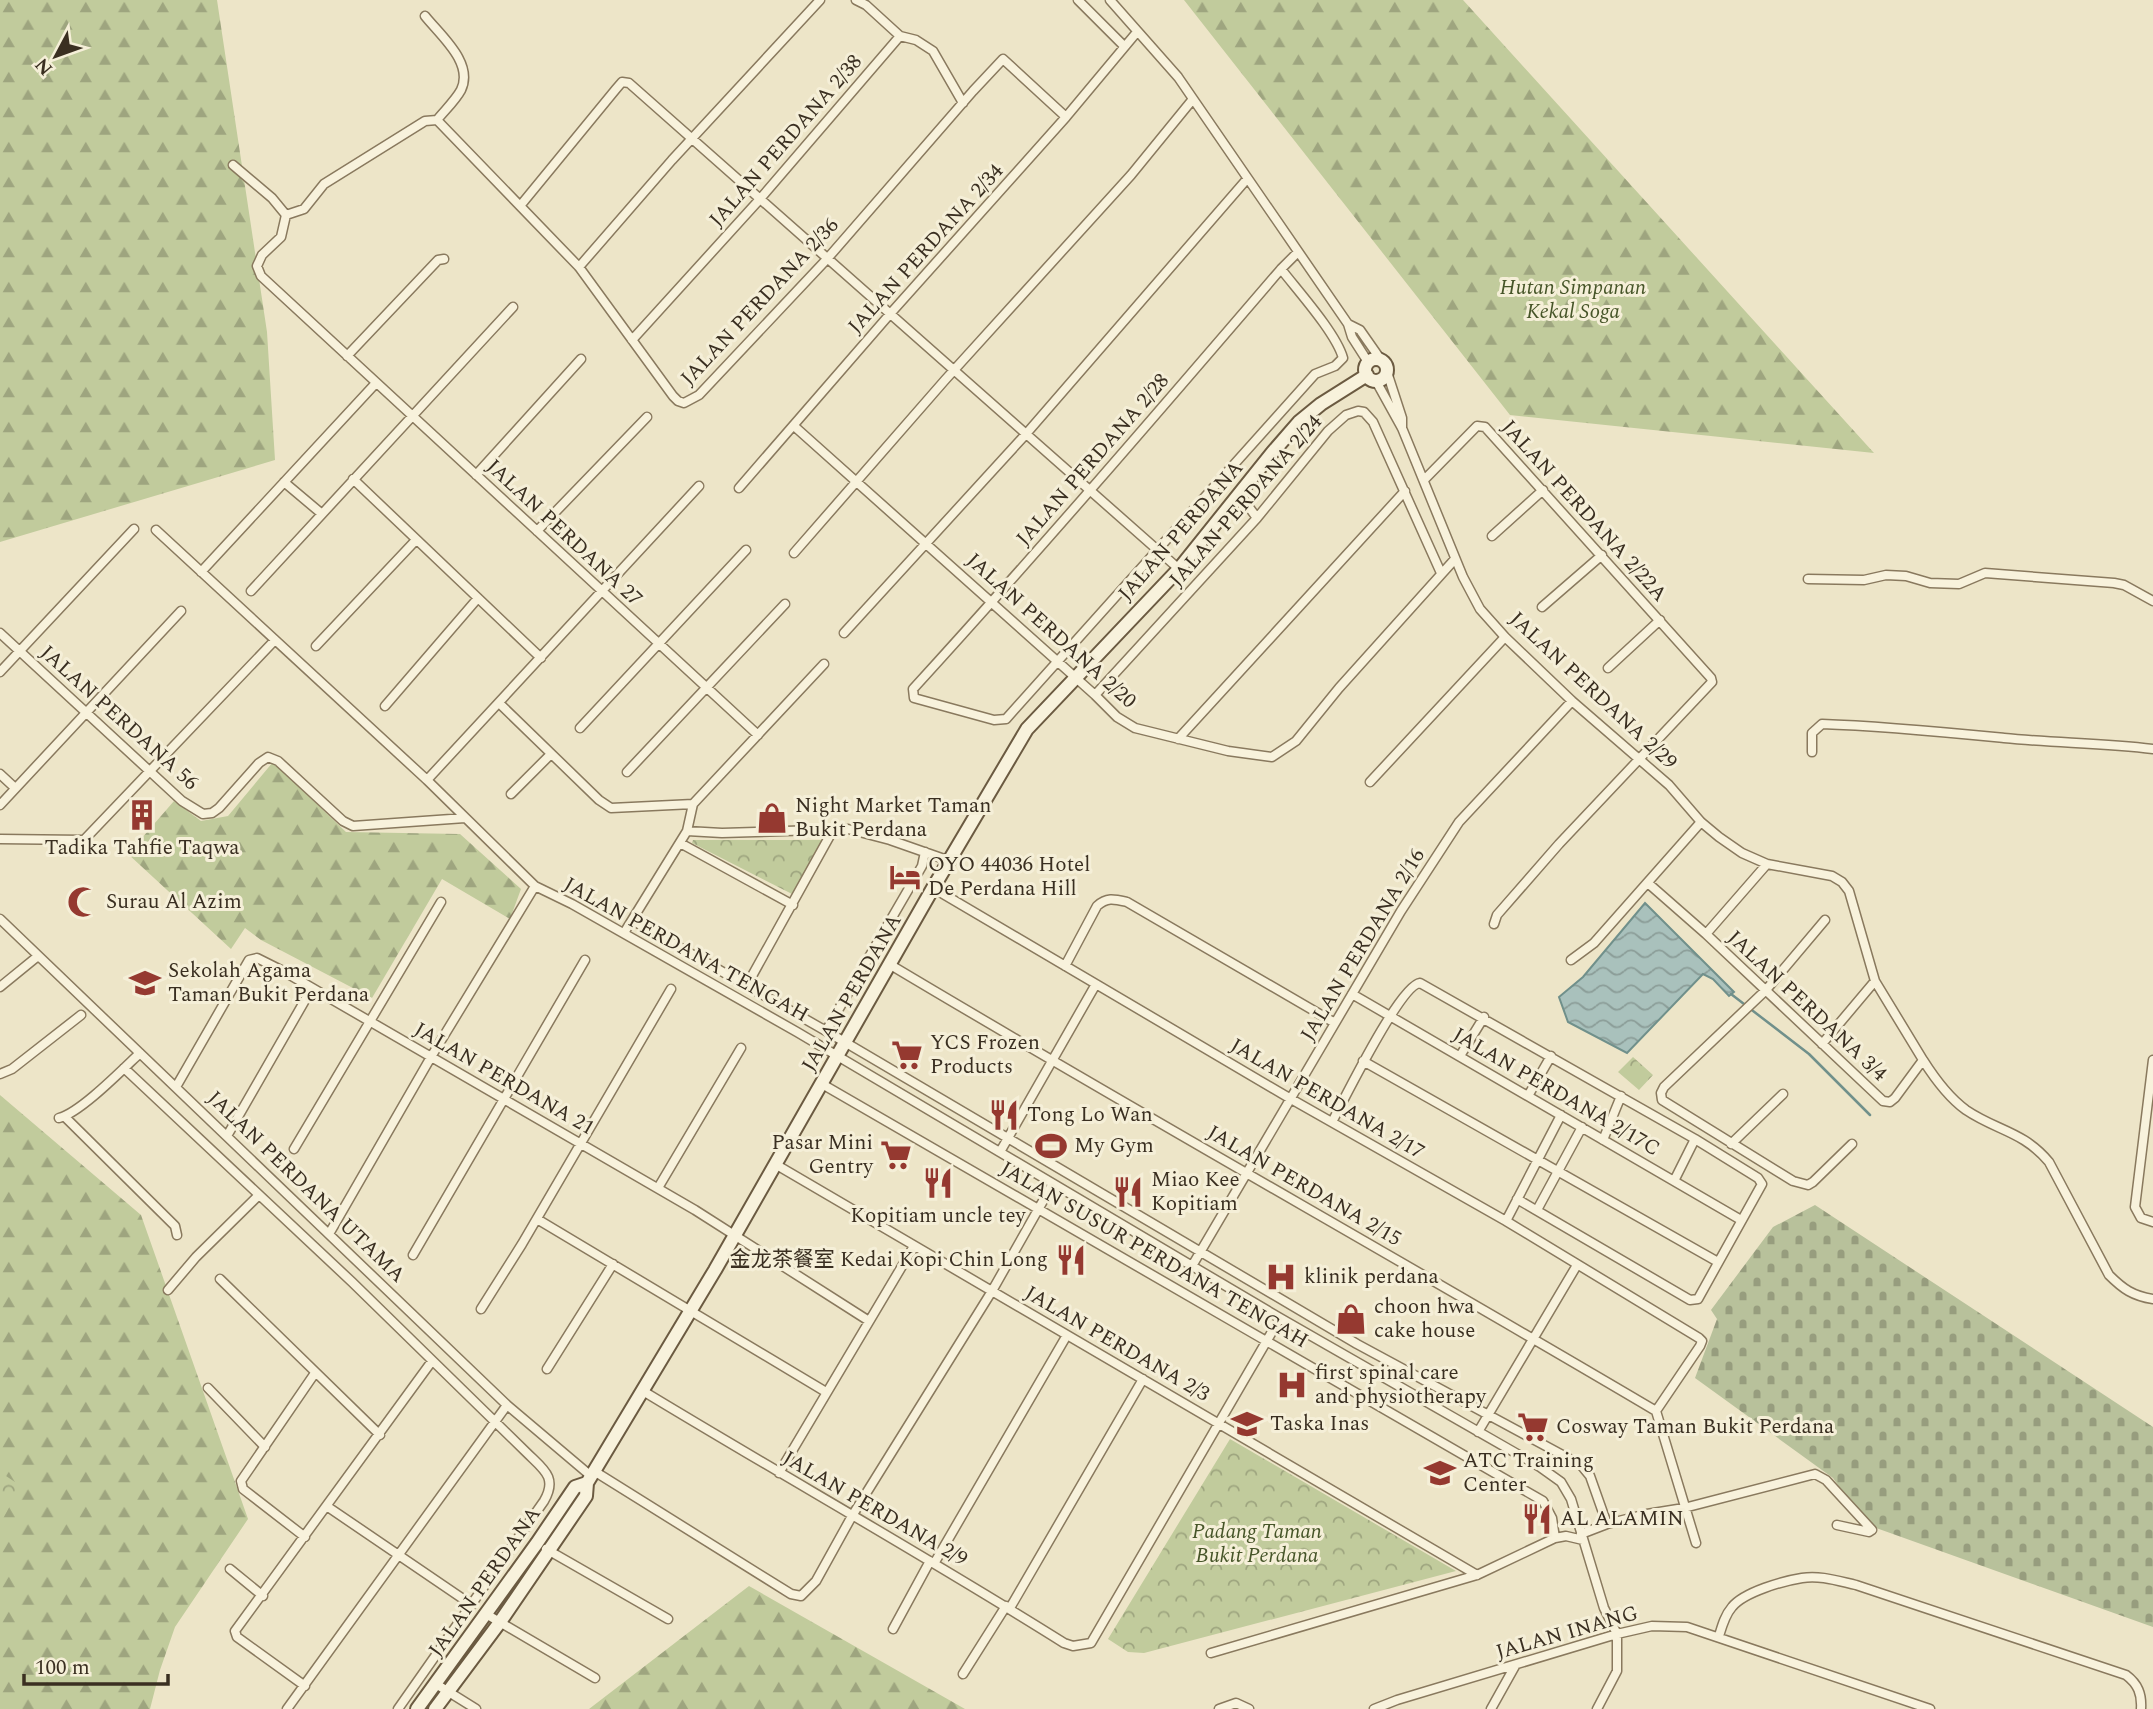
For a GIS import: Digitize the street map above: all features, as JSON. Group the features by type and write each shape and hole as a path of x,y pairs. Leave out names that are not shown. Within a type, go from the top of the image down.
{"street":[{"path":"579,267 820,0"},
{"path":"856,0 866,5 900,36 916,40 933,51 963,103"},
{"path":"1077,0 1124,46"},
{"path":"1110,0 1166,62 1348,324 1352,337 1376,370 1402,418 1402,428"},
{"path":"233,165 272,198 286,215 304,209 324,184 425,121 437,120 460,92 466,76 463,64 425,16"},
{"name":"JALAN PERDANA 2/34","path":"739,488 1066,117 1137,32"},
{"name":"JALAN PERDANA 2/38","path":"632,340 760,199 900,36"},
{"name":"JALAN PERDANA 2/36","path":"437,120 579,267 673,396 678,401 689,402 699,395 827,259 1003,59 1066,117"},
{"path":"520,206 622,82 629,83 1179,569"},
{"path":"794,553 945,380 1123,185 1193,99"},
{"path":"844,633 1026,434 1247,179"},
{"name":"JALAN PERDANA 27","path":"286,215 281,237 262,255 257,266 261,276 758,735"},
{"name":"JALAN PERDANA 2/28","path":"1058,661 1011,715 1001,721 918,700 912,694 1298,252"},
{"path":"346,356 438,260 444,258"},
{"path":"1058,661 1315,374 1335,366 1343,358 1332,337 1281,269"},
{"path":"251,591 513,307"},
{"path":"1348,324 1360,330 1402,428"},
{"path":"476,475 582,359"},
{"name":"JALAN PERDANA","path":"435,1709 500,1622 586,1496 591,1477 691,1311 1027,729 1179,569 1299,422 1321,404 1376,370"},
{"path":"201,572 376,383"},
{"name":"JALAN PERDANA 2/24","path":"1096,695 1257,518 1328,431 1346,415 1364,412 1373,422 1441,573"},
{"path":"537,531 647,417"},
{"name":"JALAN PERDANA 2/22A","path":"1424,480 1480,425 1490,431 1711,678 1712,682 1638,758"},
{"name":"JALAN PERDANA 2/20","path":"794,426 1096,695 1117,717 1135,728 1255,756 1272,757 1296,741 1455,559"},
{"name":"JALAN PERDANA 2/29","path":"1402,428 1455,559 1480,609 1505,637 1572,701 1677,793 1701,822"},
{"path":"353,480 541,658"},
{"path":"284,482 321,514"},
{"path":"427,780 699,486"},
{"path":"1492,536 1543,490"},
{"path":"1178,739 1405,491"},
{"path":"1240,495 1257,518"},
{"path":"0,672 134,529"},
{"name":"JALAN PERDANA TENGAH","path":"156,530 427,780 535,886 624,933 838,1057 1279,1318 1540,1467 1561,1482 1571,1499 1604,1608 1617,1634"},
{"path":"316,646 416,540"},
{"path":"580,728 746,550"},
{"path":"1542,607 1602,555"},
{"path":"1808,579 1864,580 1886,575 1906,576 1930,583 1959,584 1986,573 2114,583 2124,585 2153,601"},
{"path":"385,706 478,598"},
{"path":"627,772 785,604"},
{"path":"0,805 181,611"},
{"path":"1608,668 1660,620"},
{"name":"JALAN PERDANA 56","path":"0,633 181,801 203,814 219,808 259,763 268,757 278,761 343,821 353,826 361,828 465,818"},
{"path":"1370,782 1505,637"},
{"path":"0,839 83,840 274,641"},
{"path":"624,933 687,831 693,804 824,664"},
{"name":"JALAN PERDANA 2/16","path":"1192,1266 1401,911 1459,822 1572,701"},
{"path":"499,703 599,800 611,808 693,804"},
{"path":"1812,752 1812,733 1822,724 1923,729 2153,749"},
{"path":"511,794 551,754"},
{"path":"1494,924 1497,915 1638,758"},
{"path":"0,774 14,787"},
{"path":"1572,960 1594,943 1649,884 1701,822"},
{"name":"JALAN PERDANA 3/4","path":"1649,884 1883,1101 1890,1102 1923,1060 1875,981 1849,891 1842,882 1832,876 1768,864 1742,853 1701,822"},
{"path":"687,831 722,833 848,829 950,861"},
{"path":"747,985 833,830"},
{"path":"680,843 793,905"},
{"path":"826,1031 922,866 925,852"},
{"path":"1706,934 1768,864"},
{"path":"329,1234 431,1057 535,886"},
{"name":"JALAN PERDANA 2/17","path":"933,888 1291,1099 1506,1221 1702,1341 1656,1411"},
{"path":"1065,966 1097,906 1105,900 1120,900 1335,1023"},
{"path":"294,1149 441,902"},
{"name":"JALAN PERDANA UTAMA","path":"0,919 508,1405 591,1477 791,1594 801,1595 808,1590 992,1291 1052,1185"},
{"name":"JALAN SUSUR PERDANA TENGAH","path":"632,920 826,1031 1357,1344 1581,1465 1590,1476 1606,1524"},
{"path":"1825,920 1766,990 1664,1087 1661,1093 1662,1100 1667,1105 1793,1181 1808,1185 1852,1143"},
{"path":"0,987 38,956"},
{"name":"JALAN PERDANA 21","path":"176,1087 253,957 283,971 581,1143 869,1321"},
{"path":"412,1255 584,960"},
{"name":"JALAN PERDANA 2/15","path":"889,964 1246,1175 1656,1411"},
{"path":"1822,1044 1875,981"},
{"path":"1332,1122 1363,1061 1416,982 1484,1017 1695,1139 1762,1181 1698,1299 1690,1300 1517,1199"},
{"path":"1000,1152 1096,984"},
{"path":"227,1136 312,988"},
{"path":"481,1309 537,1219 671,989"},
{"name":"JALAN PERDANA 2/17C","path":"1352,994 1741,1220"},
{"path":"0,1074 12,1069 81,1015"},
{"path":"1460,1056 1484,1017"},
{"path":"657,1188 741,1048"},
{"path":"141,1053 62,1117 175,1226 177,1235"},
{"path":"1528,1096 1551,1056"},
{"path":"1923,1060 1951,1098 1968,1111 2029,1142 2049,1162 2109,1275 2122,1289 2136,1297 2153,1299"},
{"path":"2153,1060 2135,1207 2141,1218 2153,1222"},
{"path":"1363,1061 1718,1262"},
{"path":"124,1068 495,1421 546,1473 551,1482 544,1501 398,1709"},
{"name":"JALAN SUSUR PERDANA TENGAH","path":"822,1084 1544,1501 1552,1518 1555,1538"},
{"path":"1731,1144 1783,1094"},
{"path":"1603,1140 1621,1096"},
{"path":"1506,1221 1561,1115"},
{"path":"1537,1210 1581,1127"},
{"path":"1674,1181 1695,1139"},
{"name":"JALAN PERDANA 2/3","path":"775,1164 1477,1575"},
{"path":"168,1290 196,1257 259,1195"},
{"path":"537,1219 826,1392"},
{"path":"779,1473 914,1245"},
{"path":"547,1369 613,1264"},
{"path":"1478,1432 1577,1265"},
{"path":"220,1279 380,1435"},
{"path":"1218,1424 1279,1318"},
{"path":"893,1629 1067,1335"},
{"path":"305,1686 235,1631 432,1361"},
{"path":"305,1536 243,1489 241,1481 315,1373"},
{"path":"963,1674 1008,1607 1143,1380"},
{"path":"208,1388 265,1447"},
{"name":"JALAN PERDANA 2/9","path":"643,1391 1008,1607 1064,1643 1081,1646 1091,1643 1218,1424"},
{"path":"287,1709 508,1405"},
{"path":"1656,1411 1696,1543"},
{"path":"1211,1653 1477,1575 1555,1538 1582,1537 1606,1524 1684,1508 1815,1474 1826,1480 1871,1530 1869,1532 1837,1525"},
{"name":"JALAN PERDANA","path":"417,1709 575,1487 591,1477"},
{"path":"328,1507 472,1605"},
{"path":"537,1544 668,1619"},
{"path":"230,1569 263,1596"},
{"path":"1719,1636 1732,1606 1742,1598 1802,1578 1827,1578 1856,1585 2126,1675 2134,1681 2139,1690 2141,1709"},
{"path":"486,1614 595,1678"},
{"name":"JALAN INANG","path":"1374,1709 1617,1634 1652,1626 1676,1625 1719,1636 1930,1709"},
{"path":"1597,1709 1617,1671 1617,1634"},
{"path":"1492,1709 1515,1666"},
{"path":"436,1684 477,1709"},
{"path":"1219,1709 1236,1703 1248,1709"}],"green space":[{"path":"0,0 217,0 267,332 275,460 0,542"},
{"name":"Hutan Simpanan Kekal Soga","path":"1184,0 1463,0 1874,453 1510,415"},
{"path":"273,762 346,832 460,834 521,889 510,919 442,879 372,998 261,940 245,928 231,949 128,854 174,801 201,821 228,816"},
{"path":"693,840 824,840 792,894 692,843"},
{"path":"1633,1057 1653,1075 1639,1090 1618,1072"},
{"path":"0,1095 141,1215 248,1519 175,1627 150,1709 0,1709"},
{"path":"1815,1205 2153,1427 2153,1627 1865,1524 1833,1478 1695,1378 1717,1319 1711,1310 1773,1227"},
{"name":"Padang Taman Bukit Perdana","path":"1230,1439 1456,1571 1144,1653 1128,1652 1108,1639"},
{"path":"0,1472 21,1486 0,1524"},
{"path":"749,1586 965,1709 589,1709"}],"water":[{"path":"1645,903 1734,992 1729,996 1713,979 1703,974 1627,1053 1568,1022 1559,997 1583,977"}],"waterway":[{"path":"1731,994 1809,1054 1870,1115"}],"place":[{"name":"Tadika Tahfie Taqwa","path":"142,815"},
{"name":"Night Market Taman Bukit Perdana","path":"772,818"},
{"name":"OYO 44036 Hotel De Perdana Hill","path":"905,877"},
{"name":"Surau Al Azim","path":"83,902"},
{"name":"Sekolah Agama Taman Bukit Perdana","path":"145,983"},
{"name":"YCS Frozen Products","path":"907,1055"},
{"name":"Tong Lo Wan","path":"1004,1115"},
{"name":"My Gym","path":"1051,1146"},
{"name":"Pasar Mini Gentry","path":"896,1155"},
{"name":"Kopitiam uncle tey","path":"938,1183"},
{"name":"Miao Kee Kopitiam","path":"1128,1192"},
{"name":"金龙茶餐室 Kedai Kopi Chin Long","path":"1071,1260"},
{"name":"klinik perdana","path":"1281,1277"},
{"name":"choon hwa cake house","path":"1351,1319"},
{"name":"first spinal care and physiotherapy","path":"1292,1385"},
{"name":"Taska Inas","path":"1247,1424"},
{"name":"Cosway Taman Bukit Perdana","path":"1533,1427"},
{"name":"ATC Training Center","path":"1440,1473"},
{"name":"AL ALAMIN","path":"1537,1519"}]}
